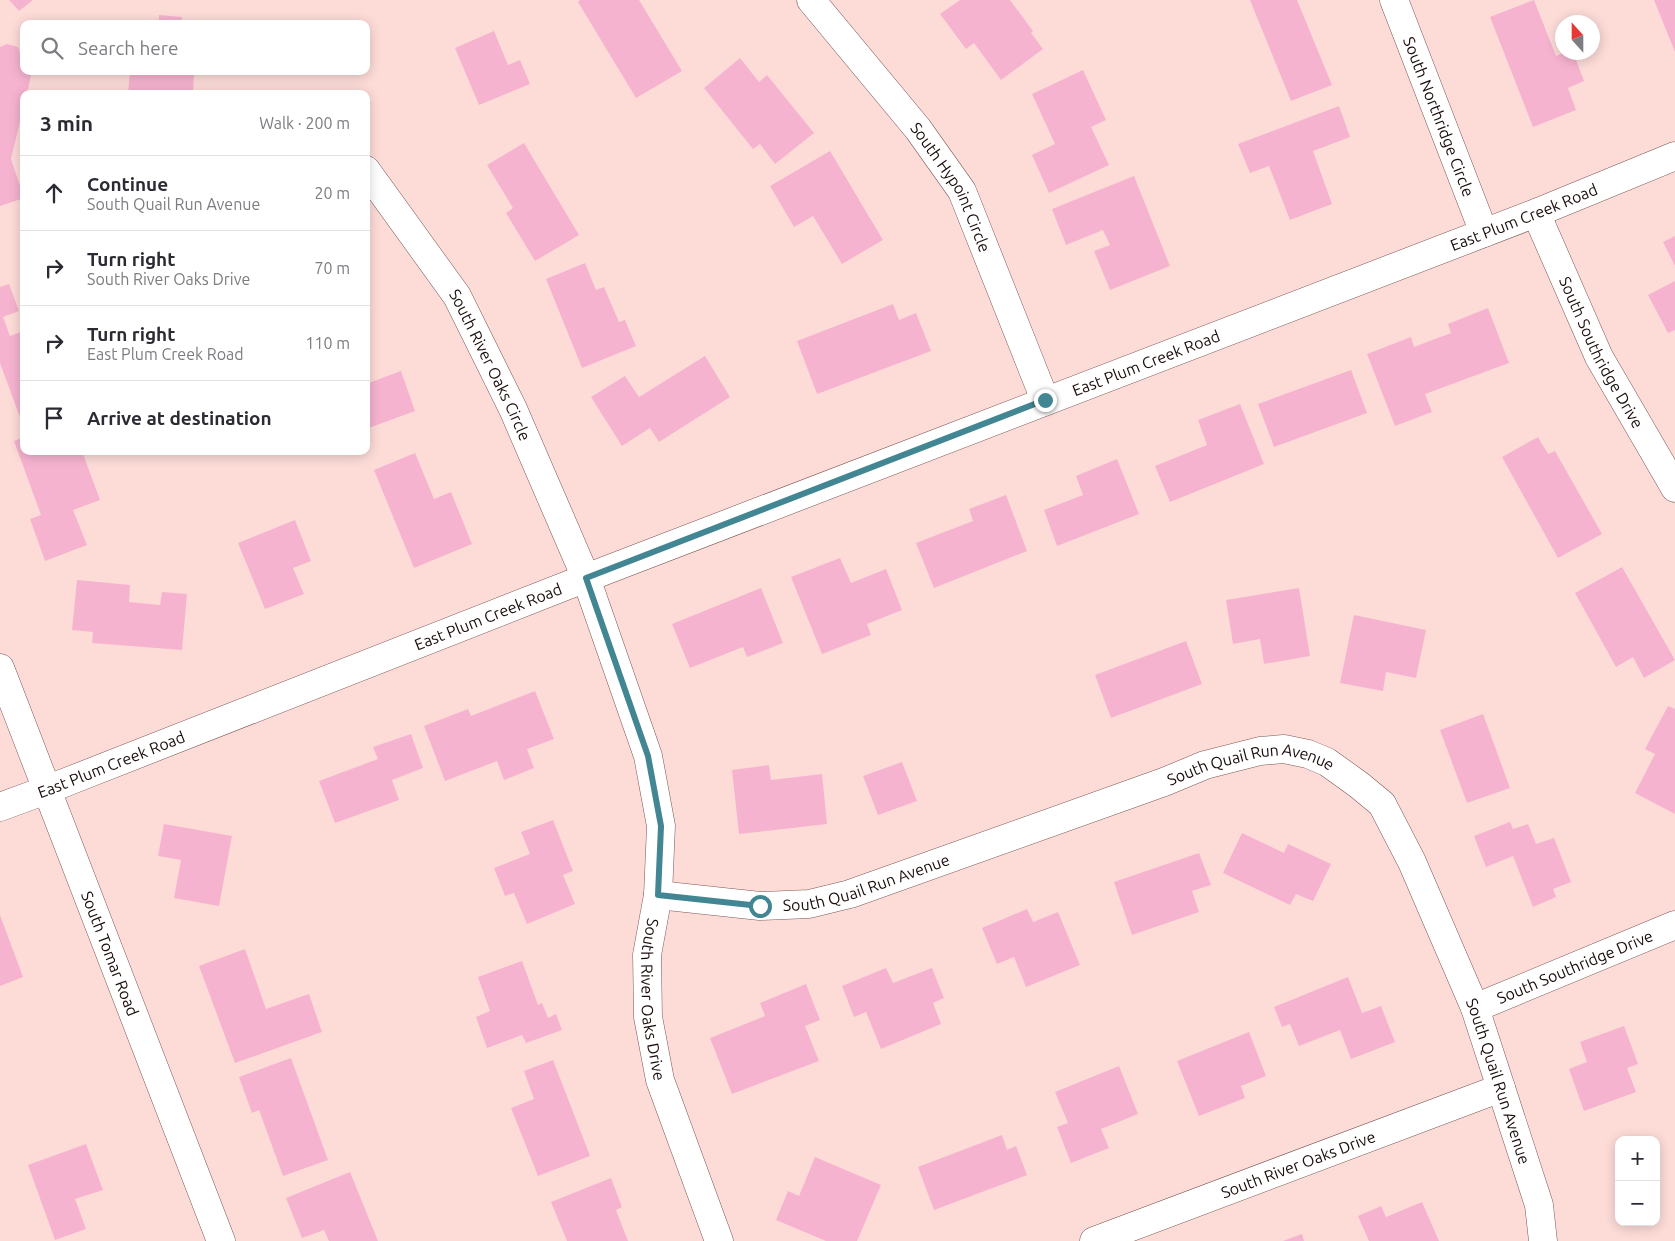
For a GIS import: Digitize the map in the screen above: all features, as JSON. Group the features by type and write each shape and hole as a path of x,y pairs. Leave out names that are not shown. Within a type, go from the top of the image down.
{"street":[{"name":"South Hypoint Circle","path":"811,0 918,129 962,191 1045,400"},
{"name":"South Northridge Circle","path":"1394,0 1484,233"},
{"name":"East Plum Creek Road","path":"0,807 1045,400 1536,213 1675,156"},
{"name":"South River Oaks Circle","path":"370,176 457,296 513,409 586,578"},
{"name":"South Southridge Drive","path":"1536,213 1600,357 1675,488"},
{"name":"South River Oaks Drive","path":"586,578 648,756 661,826 658,895 647,955 648,1018 660,1080 719,1241"},
{"name":"South Tomar Road","path":"0,668 221,1241"},
{"name":"South Quail Run Avenue","path":"658,895 760,906 809,904 860,891 1155,786 1205,765 1260,751 1284,749 1308,754 1327,762 1382,804 1412,862 1475,1008 1540,1204 1543,1241"},
{"name":"South Southridge Drive","path":"1475,1008 1675,926"},
{"name":"South River Oaks Drive","path":"1094,1241 1501,1088"}],"building":[{"path":"9,0 33,0 19,11"},
{"path":"580,0 639,0 682,71 636,98 578,2"},
{"path":"960,0 1010,0 1033,31 1031,33 1043,49 1001,80 974,43 966,49 940,14"},
{"path":"1250,0 1297,0 1332,85 1291,101"},
{"path":"1534,0 1555,53 1555,60 1576,60 1584,81 1568,88 1576,110 1533,127 1490,17"},
{"path":"1654,0 1675,0 1675,52"},
{"path":"159,15 182,17 182,20 159,20"},
{"path":"494,31 508,65 520,60 530,84 479,105 455,48"},
{"path":"7,44 18,47 20,53 20,75 31,75 28,90 20,90 20,122 11,159 20,186 20,199 0,206 0,47"},
{"path":"740,58 759,82 767,75 814,133 775,164 760,144 753,149 704,88"},
{"path":"1083,70 1106,120 1091,127 1109,165 1049,193 1032,155 1055,144 1032,94"},
{"path":"130,75 194,75 193,90 128,90"},
{"path":"1339,106 1350,137 1313,151 1332,204 1290,220 1269,166 1250,173 1238,144"},
{"path":"524,143 579,235 535,261 506,213 513,208 487,165"},
{"path":"830,151 883,240 842,264 813,216 794,227 770,186"},
{"path":"1134,176 1170,266 1110,290 1094,251 1110,245 1103,230 1066,245 1052,209"},
{"path":"1675,236 1675,266 1663,242"},
{"path":"585,263 596,290 604,287 619,322 625,320 636,346 582,368 546,279"},
{"path":"1675,281 1675,330 1668,333 1648,295"},
{"path":"9,284 19,311 3,317 10,336 20,332 20,417 0,363 0,287"},
{"path":"893,304 899,320 916,313 931,351 817,394 797,341"},
{"path":"1488,308 1509,363 1425,394 1432,412 1395,426 1367,354 1411,337 1414,347 1451,333 1448,324"},
{"path":"705,356 730,397 659,442 650,428 622,446 591,397 625,376 639,397"},
{"path":"1351,370 1367,413 1274,447 1258,404"},
{"path":"401,371 415,411 370,428 370,383"},
{"path":"1240,404 1264,464 1170,502 1155,466 1207,445 1198,420"},
{"path":"1538,437 1548,454 1555,451 1602,534 1558,558 1502,457"},
{"path":"20,439 20,455 83,455 100,500 73,510 87,545 45,561 30,519 41,515 14,441"},
{"path":"415,453 434,499 451,492 472,544 414,568 374,470"},
{"path":"1117,459 1139,514 1057,546 1044,510 1083,495 1076,476"},
{"path":"1006,495 1027,551 934,588 916,543 973,521 969,509"},
{"path":"295,520 311,561 293,568 304,594 265,609 238,543"},
{"path":"840,558 851,583 886,569 902,610 867,624 871,635 822,654 791,577"},
{"path":"1622,567 1675,660 1644,678 1633,657 1616,667 1575,593"},
{"path":"77,580 130,585 129,602 160,605 162,592 187,594 182,650 92,643 93,632 72,630"},
{"path":"761,588 783,643 747,657 743,647 690,668 672,624"},
{"path":"1299,588 1310,656 1264,664 1260,639 1233,644 1226,600"},
{"path":"1354,615 1426,630 1416,678 1386,672 1383,691 1340,683"},
{"path":"1186,641 1202,684 1111,718 1095,675"},
{"path":"535,691 554,739 527,749 534,768 504,780 497,761 445,781 424,726 468,709 471,716"},
{"path":"1668,706 1675,709 1675,814 1635,793 1655,754 1645,749"},
{"path":"1483,714 1510,788 1467,803 1440,730"},
{"path":"411,734 423,768 392,780 399,800 335,823 319,781 378,759 373,747"},
{"path":"902,762 917,801 878,815 863,776"},
{"path":"769,765 771,780 822,774 827,824 739,834 732,770"},
{"path":"553,820 573,871 563,875 575,904 527,924 514,893 505,896 494,868 530,854 521,832"},
{"path":"1510,822 1513,829 1528,824 1536,844 1554,838 1571,882 1553,889 1556,897 1533,907 1513,856 1486,867 1474,836"},
{"path":"164,824 232,836 219,906 174,898 181,860 158,856"},
{"path":"1242,833 1284,853 1288,844 1331,864 1313,901 1296,894 1290,905 1223,873"},
{"path":"1199,853 1211,885 1192,891 1199,912 1132,935 1114,882"},
{"path":"1027,909 1033,922 1058,912 1080,965 1026,987 1014,957 997,964 982,928"},
{"path":"0,915 23,977 0,986"},
{"path":"245,949 266,1009 309,994 322,1032 235,1063 199,966"},
{"path":"522,961 538,1005 542,1003 548,1018 556,1014 562,1030 526,1043 522,1035 487,1048 476,1017 490,1011 478,977"},
{"path":"886,968 893,983 932,968 944,998 933,1003 941,1024 881,1049 866,1012 854,1017 842,986"},
{"path":"1348,977 1362,1013 1381,1006 1395,1042 1351,1059 1340,1030 1299,1046 1290,1024 1282,1027 1274,1007"},
{"path":"806,984 820,1020 805,1026 819,1061 732,1094 710,1038 765,1016 760,1003"},
{"path":"1624,1026 1638,1064 1627,1068 1636,1092 1584,1111 1569,1069 1587,1062 1580,1042"},
{"path":"1249,1032 1266,1076 1241,1086 1245,1098 1199,1116 1177,1061"},
{"path":"291,1058 328,1160 283,1176 259,1110 252,1113 239,1077"},
{"path":"553,1060 590,1156 538,1176 511,1108 534,1099 524,1071"},
{"path":"1119,1066 1138,1114 1101,1129 1109,1148 1071,1163 1057,1127 1068,1123 1055,1092"},
{"path":"1002,1135 1007,1150 1016,1146 1027,1175 934,1210 918,1167"},
{"path":"86,1144 103,1190 75,1199 86,1229 55,1240 28,1165"},
{"path":"815,1157 881,1185 857,1241 826,1241 776,1220 788,1191 799,1196"},
{"path":"350,1172 378,1241 329,1241 324,1230 302,1238 286,1198"},
{"path":"611,1178 622,1207 616,1210 628,1241 567,1241 551,1202"},
{"path":"1422,1202 1439,1241 1369,1241 1358,1216 1381,1206 1386,1217"},
{"path":"1302,1234 1304,1241 1283,1241"}],"route":[{"path":"760,906 658,895 661,826 648,756 586,578 1045,400"}]}
